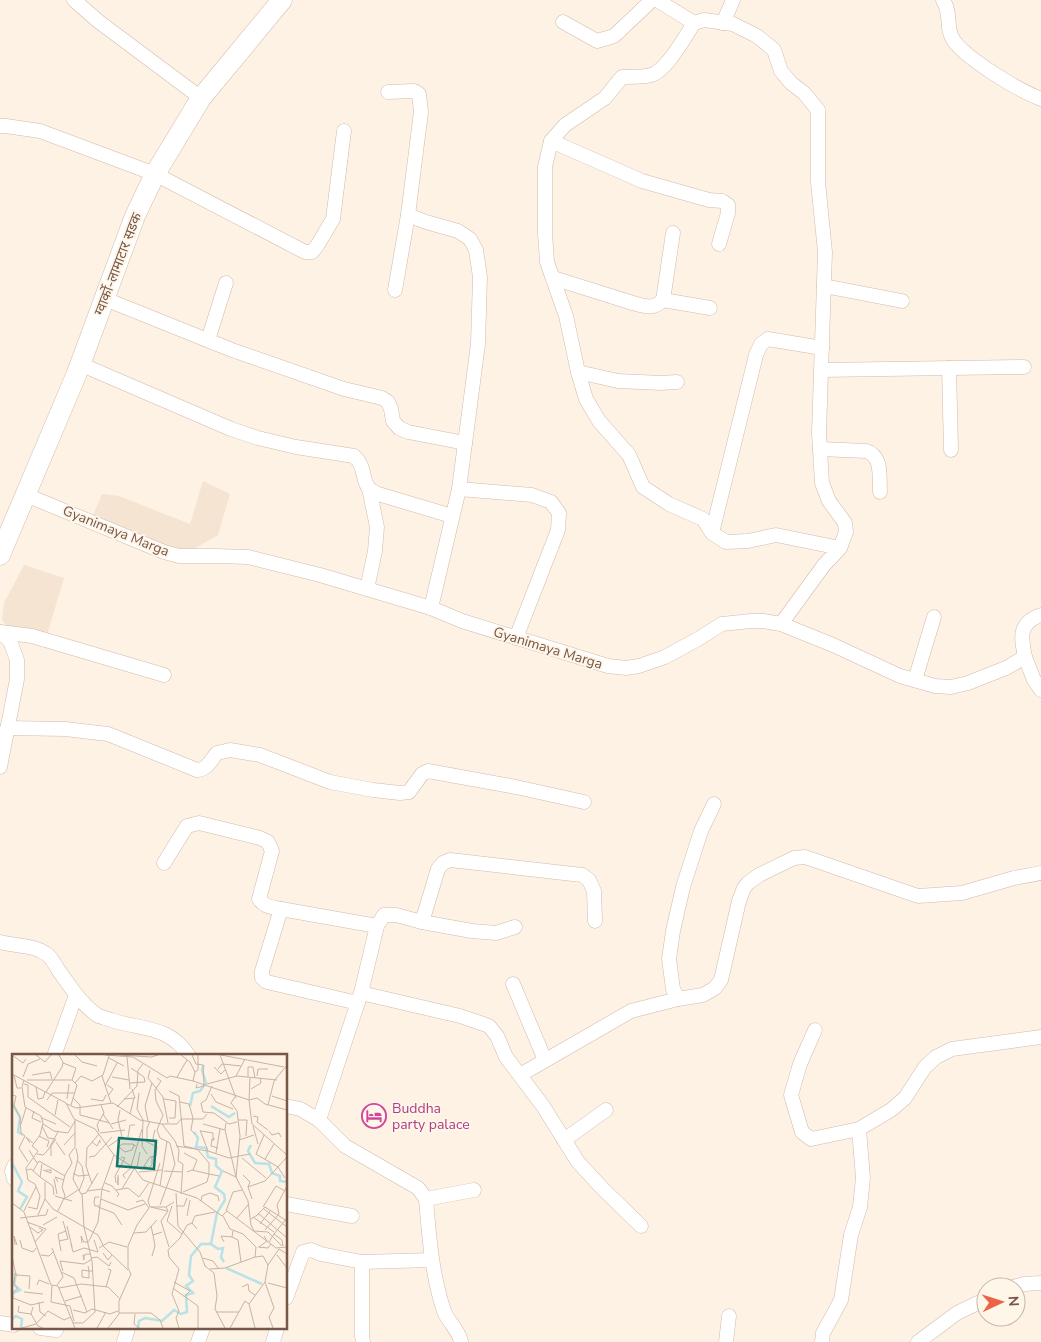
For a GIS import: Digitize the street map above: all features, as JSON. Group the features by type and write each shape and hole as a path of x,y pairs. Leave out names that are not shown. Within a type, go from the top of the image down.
{"main road":[{"name":"ग्वार्को-लामाटार सडक","path":"0,555 6,527 26,494 80,364 135,216 155,174 201,98 282,0"}],"street":[{"path":"74,0 98,21 201,98"},
{"path":"563,22 597,41 614,36 652,0"},
{"path":"657,0 694,23"},
{"path":"723,23 733,0"},
{"path":"943,0 949,14 949,31 954,40 968,55 1028,94 1041,99"},
{"path":"780,624 824,565 840,548 846,532 845,523 829,501 822,483 819,433 825,252 818,182 818,110 804,93 791,83 781,71 774,50 757,36 733,24 704,20 694,23 666,64 654,74 642,77 622,77 605,98 566,125 551,141 545,167 545,233 548,262 566,316 586,399 599,421 629,455 643,487 669,504 703,519 712,533 726,542 748,541 776,535 840,548"},
{"path":"388,92 414,91 419,94 421,112 408,215 395,290"},
{"path":"0,126 40,131 155,174 305,252 312,252 318,246 333,219 344,130"},
{"path":"551,141 642,181 728,205 728,213 719,244"},
{"path":"408,215 458,231 470,239 476,250 480,277 478,344 465,443 458,489 431,608"},
{"path":"553,278 636,304 649,307 658,305 663,300 673,233"},
{"path":"208,340 226,283"},
{"path":"824,286 902,301"},
{"path":"105,299 232,350 344,390 382,398 388,402 394,421 399,428 408,432 465,443"},
{"path":"663,300 710,308"},
{"path":"712,533 756,355 761,344 768,338 822,348"},
{"path":"80,364 230,429 296,447 354,456 360,461 363,469 377,527 375,551 367,589"},
{"path":"821,370 1024,367"},
{"path":"949,368 951,450"},
{"path":"578,372 618,381 677,382"},
{"path":"820,449 873,453 878,461 880,492"},
{"path":"369,488 378,494 452,516"},
{"path":"458,489 532,495 551,502 559,513 558,530 516,638"},
{"name":"Gyanimaya Marga","path":"26,494 164,552 179,556 248,557 320,575 431,608 462,621 608,666 626,668 639,666 665,657 722,624 751,620 780,624 833,645 900,676 935,686 951,687 968,683 1006,668 1025,657"},
{"path":"1041,614 1033,617 1025,626 1021,636 1025,657 1034,680 1041,690"},
{"path":"915,680 934,617"},
{"path":"0,632 32,636 164,675"},
{"path":"0,632 10,641 17,660 17,679 0,767"},
{"path":"7,728 108,734 197,770 202,770 207,766 217,753 230,750 260,755 330,782 373,790 409,792 422,774 428,771 584,802"},
{"path":"678,999 673,989 669,958 673,931 683,887 701,831 714,804"},
{"path":"164,863 187,826 194,824 200,823 260,838 268,842 272,851 260,899 262,903 281,909 378,926"},
{"path":"520,1075 631,1011 665,1004 678,999 703,995 715,988 721,980 739,901 744,888 759,875 794,858 805,857 825,863 918,896 962,893 1014,878 1041,873"},
{"path":"422,922 438,868 450,860 582,874 589,880 594,891 595,921"},
{"path":"281,909 262,971 262,978 267,982 460,1016 489,1026 497,1036 506,1057 542,1106 578,1162 641,1226"},
{"path":"319,1120 360,998 378,926 384,915 396,915 472,931 496,933 515,927"},
{"path":"0,942 30,946 49,956 76,995 97,1015 118,1022 152,1029 172,1037 184,1048 187,1054"},
{"path":"513,984 545,1060"},
{"path":"55,1054 76,995"},
{"path":"815,1030 800,1064 791,1095 802,1132 811,1139 859,1130 891,1110 905,1098 924,1067 936,1057 952,1049 1041,1037"},
{"path":"288,1106 300,1109 319,1120 345,1146 418,1188 426,1199 432,1260 445,1313 460,1336 461,1342"},
{"path":"564,1140 606,1110"},
{"path":"822,1342 823,1333 841,1300 852,1235 860,1207 864,1178 859,1130"},
{"path":"426,1199 474,1190"},
{"path":"288,1204 352,1216"},
{"path":"288,1293 303,1252 310,1250 362,1262 432,1260"},
{"path":"362,1262 363,1342"},
{"path":"1026,1284 1041,1283"},
{"path":"918,1342 957,1312 976,1303"},
{"path":"726,1342 729,1316"},
{"path":"198,1342 202,1330"}],"shaded area":[{"path":"203,481 230,494 218,535 185,554 92,518 102,494 119,496 190,524"},
{"path":"24,565 64,578 44,645 13,639 2,619 4,603"}],"place":[{"name":"Buddha party palace","path":"374,1116"}]}
